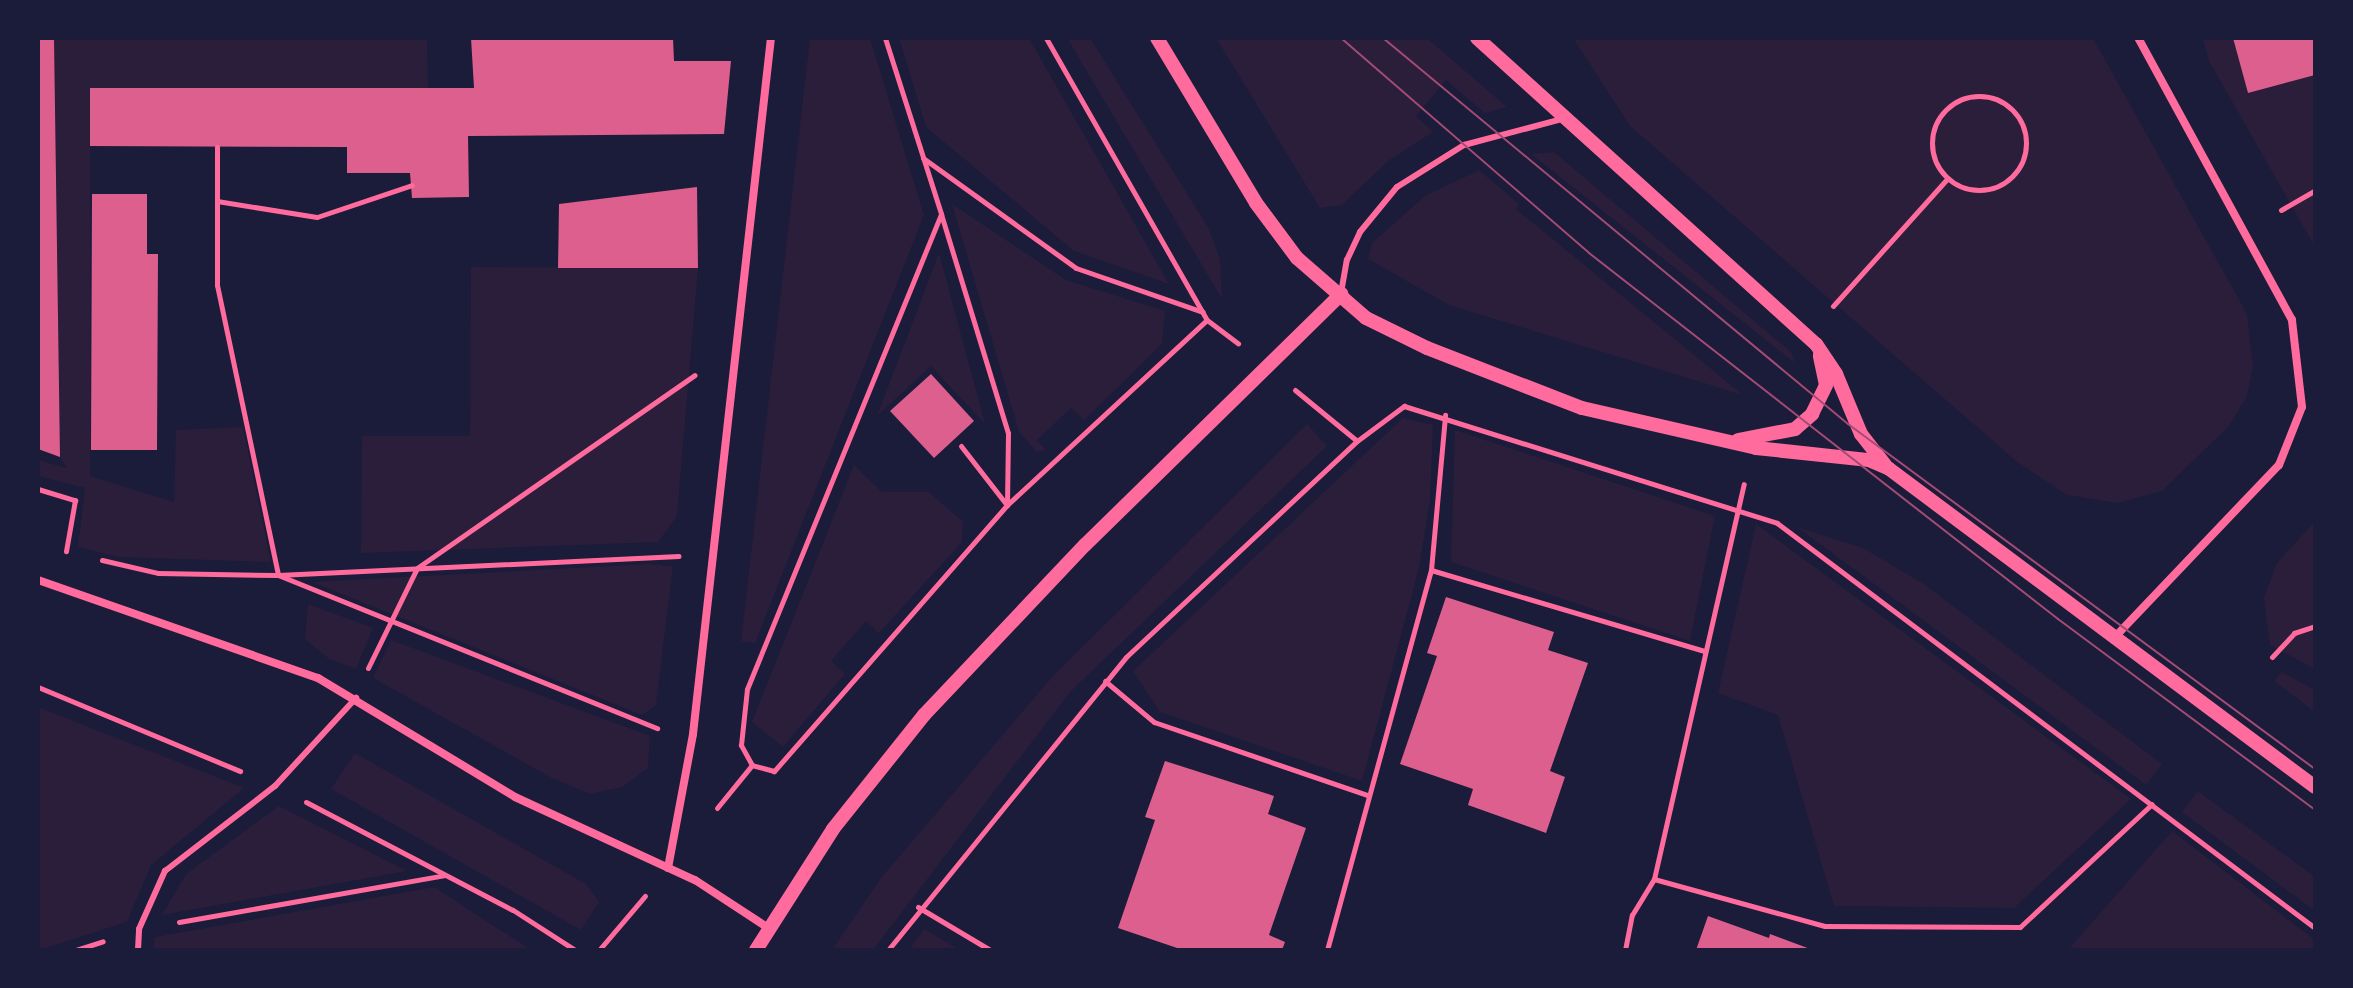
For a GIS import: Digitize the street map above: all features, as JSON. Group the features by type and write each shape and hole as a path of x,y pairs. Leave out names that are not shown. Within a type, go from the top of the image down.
{"street":[{"path":"668,868 693,734 771,38"},
{"path":"1157,38 1256,203 1297,258 1366,318 1396,335 1582,408 1722,441 1869,460 1888,468 2315,787"},
{"path":"1477,38 1562,119 1816,344 1836,374 1861,434 1888,468"},
{"path":"2114,638 2279,465 2302,407 2292,320 2138,38"},
{"path":"756,950 833,829 924,715 1085,545 1270,369 1341,294"},
{"path":"1722,441 1769,437 1795,429 1812,414 1826,385 1816,344"},
{"path":"38,580 275,659 356,698 515,797 668,868 771,929"}],"lane":[{"path":"1341,294 1347,260 1360,232 1406,180 1464,145 1562,119"},
{"path":"138,950 139,929 165,871 275,786 356,698"}],"path":[{"path":"885,38 1008,433 1007,505"},
{"path":"1046,38 1207,320 1357,441"},
{"path":"1987,96 2009,106 2024,126 2026,139 2027,151 2017,173 1997,188 1972,191 1946,180 1935,161 1932,135 1943,113 1962,98 1987,96"},
{"path":"217,147 217,285 278,575"},
{"path":"923,158 1076,268 1203,312"},
{"path":"1829,310 1946,180"},
{"path":"217,201 317,217 412,185"},
{"path":"2281,210 2315,190"},
{"path":"941,214 747,689 741,745 752,765 774,771 1007,505 1207,320"},
{"path":"356,698 387,623 417,568 702,370"},
{"path":"888,950 918,907 1105,681 1357,441 1404,406 1445,415 1777,523 2315,928"},
{"path":"1327,950 1431,570 1445,415"},
{"path":"961,446 1007,505"},
{"path":"38,489 75,500 66,552 82,556"},
{"path":"1625,950 1632,915 1654,879 1736,510"},
{"path":"97,559 158,573 278,575 684,556"},
{"path":"1431,570 1705,651"},
{"path":"278,575 387,623 660,729 741,745"},
{"path":"2272,657 2294,633 2315,626"},
{"path":"1105,681 1154,722 1367,795"},
{"path":"38,687 275,786 446,875 575,950"},
{"path":"1654,879 1825,926 2020,927 2152,804"},
{"path":"76,950 139,929 446,875"},
{"path":"918,907 990,950"}],"shaded area":[{"path":"54,38 427,38 428,89 90,146 90,476 174,502 176,430 243,427 271,562 118,557 78,547 85,488 38,476 38,460 67,468 60,457"},
{"path":"810,38 870,38 924,215 755,643 741,641"},
{"path":"899,38 1029,38 1169,284 1074,251 926,127"},
{"path":"1067,38 1090,38 1208,227 1220,259 1222,299"},
{"path":"1216,38 1427,38 1507,107 1485,113 1446,80 1416,116 1433,132 1388,161 1342,205 1320,208"},
{"path":"1573,38 2093,38 2247,314 2253,367 2247,396 2229,426 2162,491 2117,503 2067,495 2016,461 1630,126"},
{"path":"2203,38 2233,38 2248,93 2315,75 2315,247 2209,61"},
{"path":"1554,152 1791,352 1795,363 1531,154"},
{"path":"1479,170 1519,204 1516,209 1743,395 1449,305 1368,259 1372,243 1425,196"},
{"path":"952,204 1066,280 1165,311 1162,344 1084,420 1071,408 1037,440 1046,450 1037,452 1019,432"},
{"path":"939,253 985,424 931,366 877,416"},
{"path":"471,267 698,268 677,516 658,542 361,553 362,436 470,436"},
{"path":"1403,418 1433,425 1430,500 1419,568 1362,781 1160,712 1133,671"},
{"path":"1307,424 1327,446 1070,692 873,950 832,950 881,878 1052,677"},
{"path":"1455,430 1715,516 1690,641 1451,562"},
{"path":"854,465 882,492 929,492 963,522 962,542 879,633 866,621 831,661 845,674 783,747 752,722"},
{"path":"2315,521 2315,669 2270,645 2264,597 2277,563"},
{"path":"1756,524 2131,799 2014,908 1834,906 1778,715 1718,693"},
{"path":"1797,527 1863,548 1924,584 2162,764 2146,785"},
{"path":"649,564 673,566 656,705 642,715 312,582"},
{"path":"308,604 373,628 356,669 329,659 305,639"},
{"path":"391,640 650,736 648,768 622,787 590,794 552,778 373,678"},
{"path":"2282,672 2315,690 2315,712 2274,681"},
{"path":"38,707 244,788 151,865 127,922 39,950"},
{"path":"355,753 586,884 599,902 581,930 331,789"},
{"path":"2198,791 2315,877 2315,911 2182,812"},
{"path":"279,806 407,871 162,915 186,874"},
{"path":"2172,831 2315,940 2315,950 2068,950"},
{"path":"434,887 531,950 153,950 155,937"},
{"path":"924,929 960,950 909,950"}],"building":[{"path":"38,38 54,38 60,457 38,449"},
{"path":"471,38 673,38 674,61 731,61 724,134 468,136 469,197 412,198 410,173 347,173 347,147 90,146 90,88 474,88"},
{"path":"2233,38 2315,38 2315,75 2248,93"},
{"path":"697,187 698,268 558,268 559,204"},
{"path":"92,194 147,194 147,254 158,254 157,450 91,450"},
{"path":"931,374 974,421 934,458 890,411"},
{"path":"1446,597 1554,632 1548,650 1588,663 1550,771 1565,777 1546,833 1468,805 1473,789 1400,764 1437,656 1427,653"},
{"path":"1165,761 1274,796 1268,814 1306,828 1269,935 1285,942 1282,950 1183,950 1118,928 1155,820 1145,817"},
{"path":"1708,916 1769,938 1770,934 1813,950 1696,950"}],"tram line":[{"path":"1341,38 1589,253 2058,619 2315,810"},
{"path":"1383,38 1848,424 2315,769"}]}
